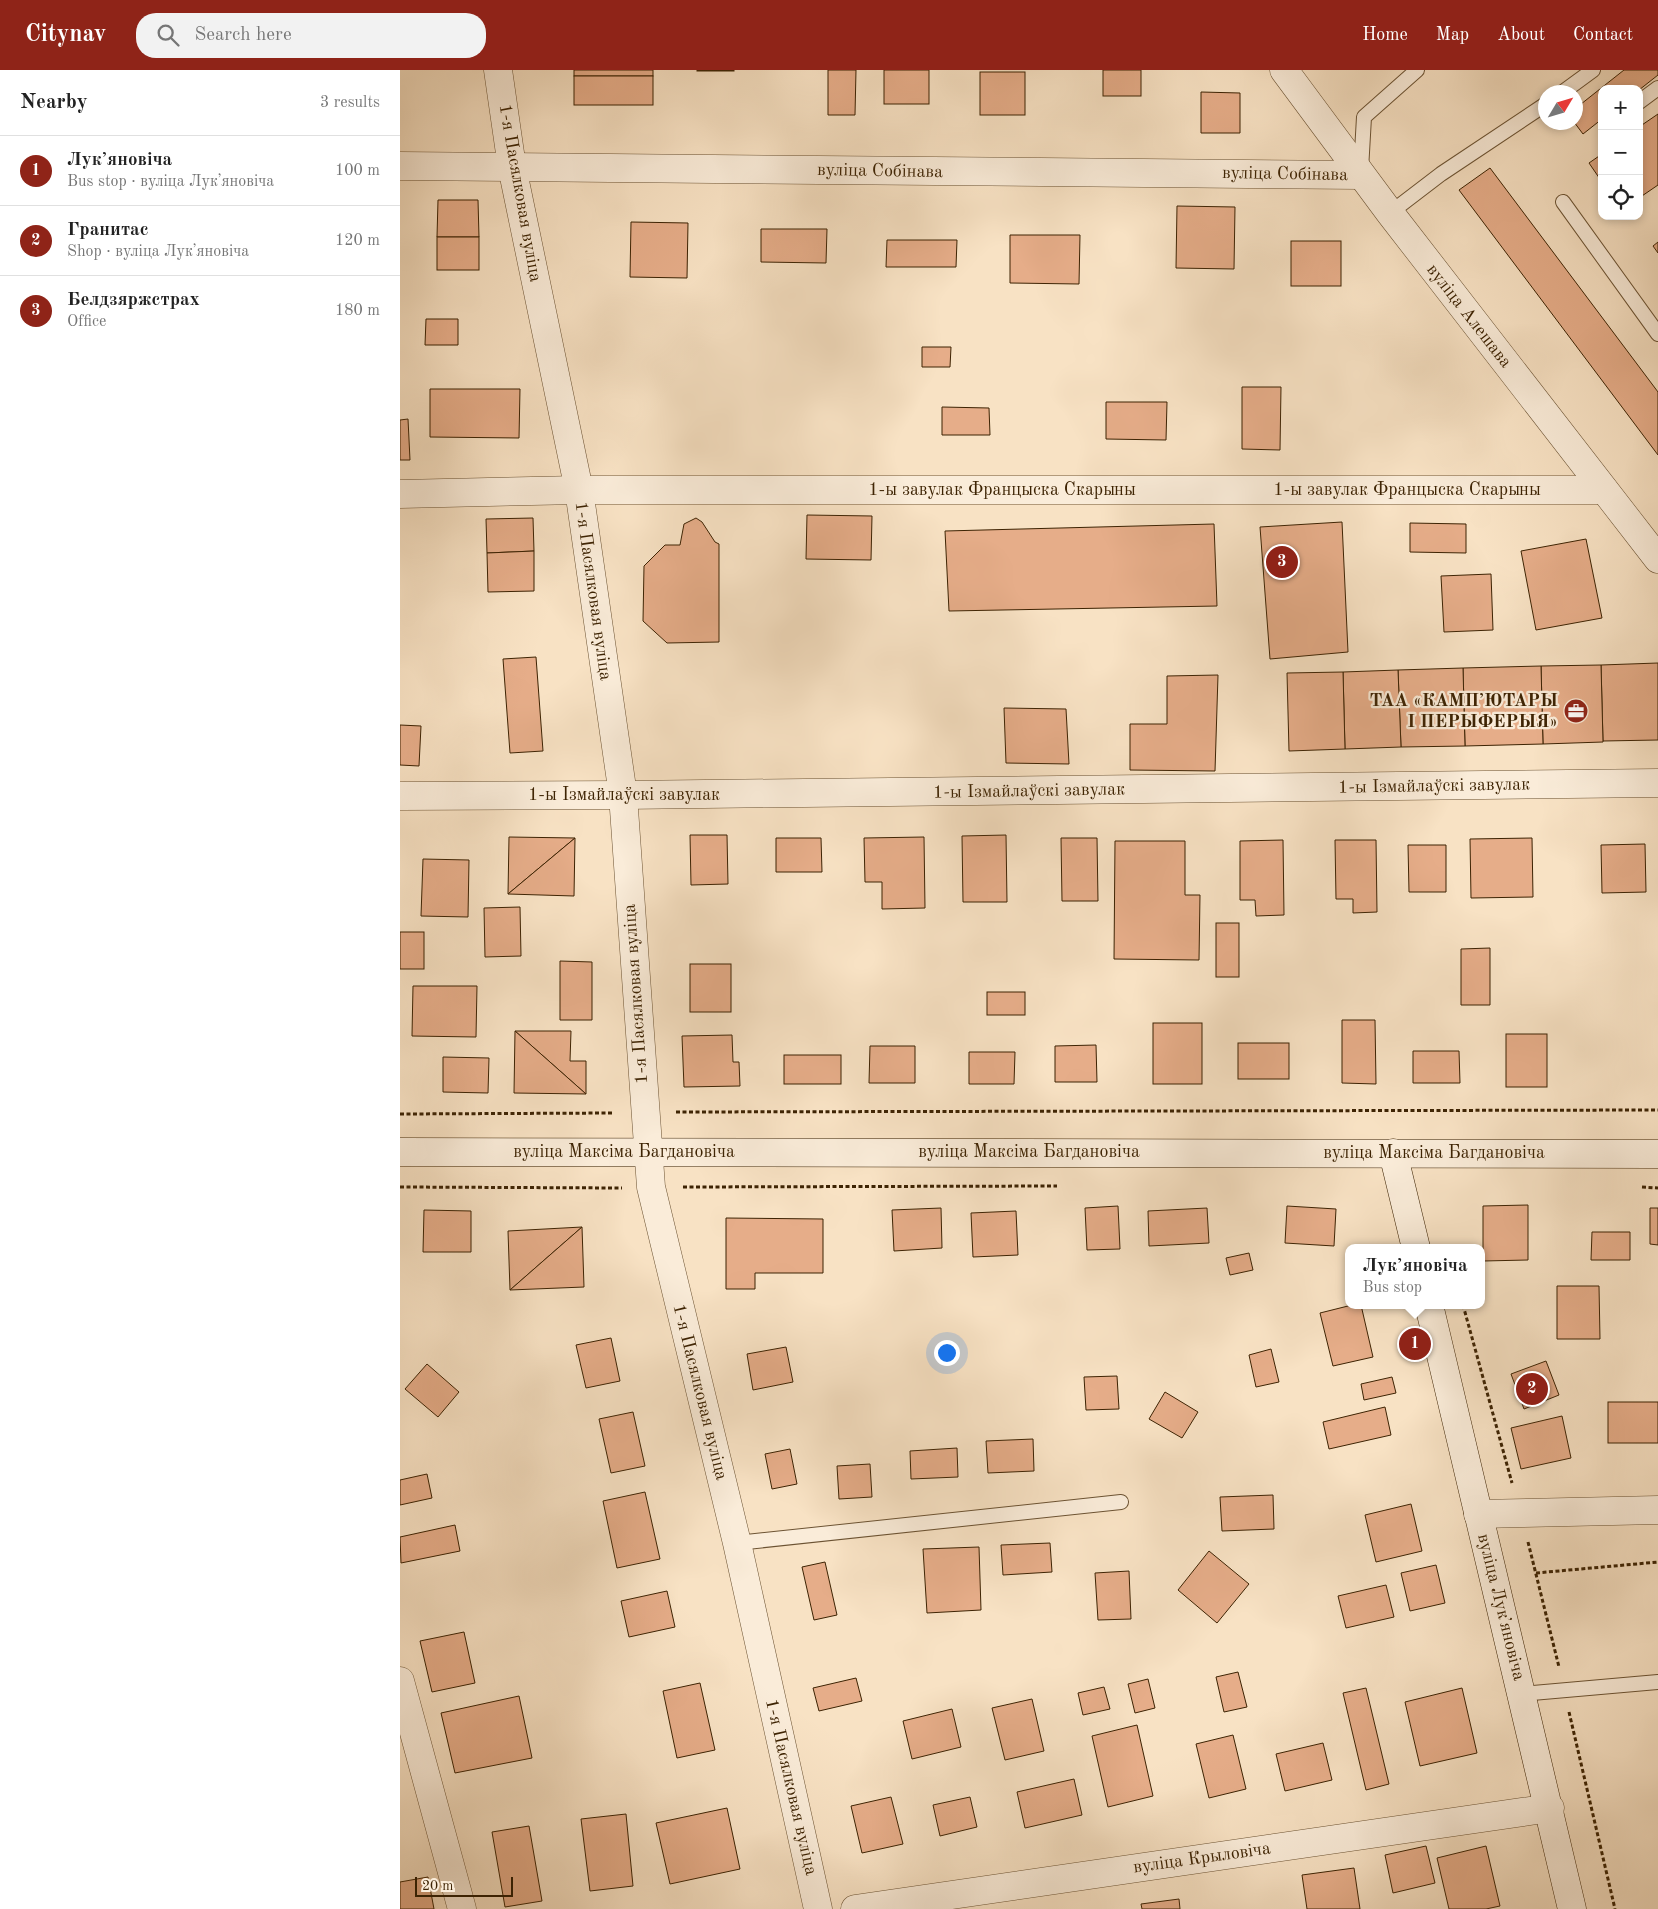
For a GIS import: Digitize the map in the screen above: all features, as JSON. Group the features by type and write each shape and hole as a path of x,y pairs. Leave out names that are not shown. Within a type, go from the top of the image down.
{"street":[{"name":"1-я Пасялковая вуліца","path":"498,70 512,167 579,490 623,795 644,1112 651,1187 737,1543 818,1909"},
{"name":"вуліца Алешава","path":"1284,70 1390,213 1658,559"},
{"name":"вуліца Собінава","path":"400,166 1361,175"},
{"name":"1-ы завулак Францыска Скарыны","path":"400,494 579,490 1604,490"},
{"name":"1-ы Ізмайлаўскі завулак","path":"400,796 1658,784"},
{"name":"вуліца Максіма Багдановіча","path":"400,1152 1658,1154"},
{"path":"1393,1153 1415,1244"},
{"name":"вуліца Лукʼяновіча","path":"1431,1309 1478,1514 1550,1808 1572,1909"},
{"path":"1478,1514 1658,1510"},
{"path":"400,1682 462,1909"},
{"name":"вуліца Крыловіча","path":"856,1909 1550,1808"}],"lane":[{"path":"1361,175 1364,117 1418,70"},
{"path":"1572,85 1593,70"},
{"path":"1643,99 1658,88"},
{"path":"1390,213 1441,174 1538,109"},
{"path":"1564,202 1658,334"},
{"path":"737,1543 1121,1502"},
{"path":"1522,1694 1658,1682"}],"path":[{"path":"400,1114 1658,1110"},
{"path":"400,1187 1060,1186"},
{"path":"1464,1309 1536,1573 1615,1909"},
{"path":"1536,1573 1658,1562"}],"building":[{"path":"574,70 653,70 653,76 574,76"},
{"path":"734,70 734,71 697,71"},
{"path":"828,70 856,70 855,115 828,115"},
{"path":"884,70 929,70 929,104 884,104"},
{"path":"1103,70 1141,70 1141,96 1103,96"},
{"path":"1624,70 1658,70 1658,75 1643,87 1643,85 1605,85"},
{"path":"980,72 1025,72 1025,115 980,115"},
{"path":"574,76 653,76 653,105 574,105"},
{"path":"1598,91 1598,122 1583,134 1580,130 1583,130 1583,102"},
{"path":"1201,92 1240,93 1240,133 1201,133"},
{"path":"1658,114 1658,185 1643,195 1643,130 1643,124"},
{"path":"1598,157 1598,176 1589,163"},
{"path":"1490,168 1658,392 1658,455 1459,190"},
{"path":"438,200 478,200 479,237 437,237"},
{"path":"1177,206 1235,207 1234,269 1176,268"},
{"path":"631,222 688,223 687,278 630,277"},
{"path":"761,229 827,229 826,263 761,262"},
{"path":"1010,235 1080,235 1079,284 1010,283"},
{"path":"437,237 479,237 479,270 437,270"},
{"path":"887,240 957,240 956,267 886,267"},
{"path":"1291,241 1341,241 1341,286 1291,286"},
{"path":"1658,242 1658,253 1653,246"},
{"path":"426,319 458,319 458,345 425,345"},
{"path":"922,347 951,347 950,367 922,367"},
{"path":"1242,387 1281,387 1280,450 1242,449"},
{"path":"430,389 520,389 519,438 430,437"},
{"path":"1106,402 1167,402 1166,440 1106,439"},
{"path":"942,407 989,408 990,435 942,435"},
{"path":"408,419 410,460 400,460 400,420"},
{"path":"807,515 872,516 871,560 806,559"},
{"path":"533,518 534,551 487,553 486,519"},
{"path":"696,518 702,522 715,542 719,544 719,642 667,643 643,621 644,566 665,545 680,545 684,524"},
{"path":"1342,522 1348,652 1270,659 1260,527"},
{"path":"1410,523 1466,524 1466,553 1410,552"},
{"path":"1214,524 1217,606 949,611 945,531"},
{"path":"1586,539 1602,618 1536,630 1521,551"},
{"path":"534,551 534,591 488,592 487,553"},
{"path":"1491,574 1493,630 1444,632 1441,576"},
{"path":"536,657 543,751 510,753 503,659"},
{"path":"1658,663 1658,740 1603,741 1601,665"},
{"path":"1601,665 1603,742 1543,744 1541,666"},
{"path":"1541,666 1543,744 1465,746 1463,668"},
{"path":"1463,668 1465,746 1401,747 1398,670"},
{"path":"1398,670 1401,747 1345,749 1343,672"},
{"path":"1343,672 1345,749 1289,751 1287,673"},
{"path":"1218,675 1215,771 1130,770 1130,724 1167,724 1167,676"},
{"path":"1004,708 1066,709 1069,764 1006,763"},
{"path":"400,725 421,726 419,766 400,765"},
{"path":"690,835 727,835 728,884 691,885"},
{"path":"1006,835 1007,902 963,902 962,836"},
{"path":"509,837 575,838 508,894"},
{"path":"924,837 925,908 882,909 882,882 865,882 864,838"},
{"path":"575,838 574,896 508,894"},
{"path":"776,838 821,838 822,872 776,872"},
{"path":"1061,838 1097,838 1098,901 1062,901"},
{"path":"1532,838 1533,897 1471,898 1470,839"},
{"path":"1283,840 1284,915 1256,916 1255,900 1240,900 1240,841"},
{"path":"1335,840 1376,840 1377,912 1353,913 1353,899 1336,899"},
{"path":"1115,841 1185,841 1185,895 1200,895 1199,960 1114,959"},
{"path":"1645,844 1646,892 1602,893 1601,845"},
{"path":"1408,845 1446,845 1446,892 1409,892"},
{"path":"423,859 469,860 468,917 421,916"},
{"path":"520,907 521,956 485,957 484,908"},
{"path":"1216,923 1239,923 1239,977 1216,977"},
{"path":"400,932 424,932 424,969 400,969"},
{"path":"1490,948 1490,1005 1461,1005 1461,949"},
{"path":"560,961 592,962 592,1020 560,1020"},
{"path":"690,964 731,964 731,1012 690,1012"},
{"path":"413,986 477,986 476,1037 412,1036"},
{"path":"987,992 1025,992 1025,1015 987,1015"},
{"path":"1342,1020 1375,1020 1376,1084 1342,1083"},
{"path":"1153,1023 1202,1023 1202,1084 1153,1084"},
{"path":"515,1031 571,1031 570,1061 586,1061 586,1094"},
{"path":"515,1031 586,1094 514,1093"},
{"path":"1506,1034 1547,1034 1547,1087 1506,1087"},
{"path":"732,1035 733,1062 739,1062 740,1086 684,1087 682,1036"},
{"path":"1238,1043 1289,1043 1289,1079 1238,1079"},
{"path":"1096,1045 1097,1082 1055,1082 1055,1046"},
{"path":"870,1046 915,1046 915,1083 869,1083"},
{"path":"1413,1051 1459,1051 1460,1083 1413,1083"},
{"path":"969,1052 1015,1052 1014,1084 969,1084"},
{"path":"784,1055 841,1055 841,1084 784,1084"},
{"path":"443,1057 489,1058 488,1093 443,1092"},
{"path":"1528,1205 1528,1260 1485,1261 1483,1206"},
{"path":"1118,1206 1120,1249 1087,1250 1085,1208"},
{"path":"1287,1206 1336,1209 1334,1246 1285,1243"},
{"path":"941,1208 942,1248 894,1251 892,1210"},
{"path":"1207,1208 1209,1243 1149,1246 1148,1211"},
{"path":"1650,1208 1658,1208 1658,1245 1650,1244"},
{"path":"424,1210 471,1211 471,1252 423,1252"},
{"path":"1016,1211 1018,1255 973,1257 971,1213"},
{"path":"726,1218 823,1219 823,1273 755,1273 755,1289 726,1289"},
{"path":"582,1227 510,1290 508,1231"},
{"path":"582,1227 584,1287 510,1290"},
{"path":"1592,1232 1630,1232 1630,1260 1591,1260"},
{"path":"1249,1253 1253,1270 1230,1275 1226,1258"},
{"path":"1557,1286 1599,1286 1600,1339 1557,1339"},
{"path":"1345,1307 1345,1309 1362,1309 1373,1357 1333,1366 1320,1313"},
{"path":"611,1338 620,1381 586,1388 576,1345"},
{"path":"786,1347 793,1382 753,1390 747,1354"},
{"path":"1271,1349 1279,1382 1256,1387 1249,1355"},
{"path":"1546,1361 1559,1395 1524,1409 1511,1374"},
{"path":"427,1364 459,1392 438,1417 405,1389"},
{"path":"1117,1376 1119,1409 1086,1410 1084,1377"},
{"path":"1392,1377 1396,1393 1364,1400 1361,1384"},
{"path":"1165,1392 1198,1412 1182,1438 1149,1419"},
{"path":"1608,1402 1658,1402 1658,1443 1608,1443"},
{"path":"1385,1407 1391,1435 1329,1449 1323,1422"},
{"path":"633,1412 645,1466 611,1473 599,1419"},
{"path":"1562,1416 1571,1458 1521,1469 1511,1428"},
{"path":"1033,1439 1034,1471 988,1473 986,1441"},
{"path":"957,1448 958,1477 911,1479 910,1451"},
{"path":"790,1449 797,1484 772,1489 765,1454"},
{"path":"870,1464 872,1497 839,1499 837,1466"},
{"path":"427,1474 432,1498 400,1505 400,1480"},
{"path":"645,1492 660,1559 617,1568 603,1501"},
{"path":"1273,1495 1274,1529 1222,1531 1220,1497"},
{"path":"1411,1504 1422,1551 1376,1562 1365,1515"},
{"path":"455,1525 460,1551 401,1563 400,1537"},
{"path":"1050,1543 1052,1572 1003,1575 1001,1545"},
{"path":"979,1547 981,1610 927,1613 923,1549"},
{"path":"1209,1551 1249,1584 1217,1623 1178,1590"},
{"path":"825,1562 837,1615 814,1620 802,1567"},
{"path":"1436,1565 1445,1603 1410,1611 1401,1573"},
{"path":"1129,1571 1131,1619 1098,1620 1095,1573"},
{"path":"1386,1585 1394,1617 1346,1628 1338,1596"},
{"path":"667,1591 675,1627 629,1637 621,1601"},
{"path":"464,1632 475,1683 432,1692 420,1641"},
{"path":"1238,1672 1247,1707 1224,1712 1216,1677"},
{"path":"856,1678 862,1701 819,1711 813,1688"},
{"path":"1148,1679 1155,1708 1135,1713 1128,1684"},
{"path":"700,1683 715,1750 677,1758 663,1691"},
{"path":"1104,1687 1110,1709 1083,1715 1078,1693"},
{"path":"1366,1688 1389,1784 1366,1790 1343,1693"},
{"path":"1462,1688 1477,1753 1420,1766 1405,1702"},
{"path":"519,1696 532,1758 455,1773 441,1713"},
{"path":"1032,1699 1044,1751 1005,1760 992,1708"},
{"path":"952,1709 961,1747 912,1759 903,1721"},
{"path":"1137,1725 1153,1796 1108,1807 1092,1736"},
{"path":"1233,1735 1246,1789 1209,1798 1196,1744"},
{"path":"1323,1743 1332,1780 1285,1791 1276,1754"},
{"path":"1074,1779 1082,1815 1025,1828 1017,1792"},
{"path":"891,1797 903,1844 862,1853 851,1806"},
{"path":"970,1797 977,1827 940,1836 933,1805"},
{"path":"727,1808 740,1869 670,1884 656,1823"},
{"path":"626,1814 633,1886 590,1891 581,1819"},
{"path":"529,1826 542,1901 505,1907 492,1832"},
{"path":"1426,1846 1435,1883 1393,1893 1385,1855"},
{"path":"1486,1846 1500,1906 1486,1909 1449,1909 1437,1858"},
{"path":"1354,1868 1360,1909 1307,1909 1302,1875"},
{"path":"428,1877 434,1909 400,1909 400,1882"},
{"path":"1179,1899 1180,1909 1142,1909 1141,1904"}],"place":[{"name":"Белдзяржстрах","path":"1282,562"},
{"name":"ТАА «КАМПʼЮТАРЫ I ПЕРЫФЕРЫЯ»","path":"1576,711"},
{"name":"Лукʼяновіча","path":"1415,1344"},
{"name":"Гранитас","path":"1532,1389"}]}
